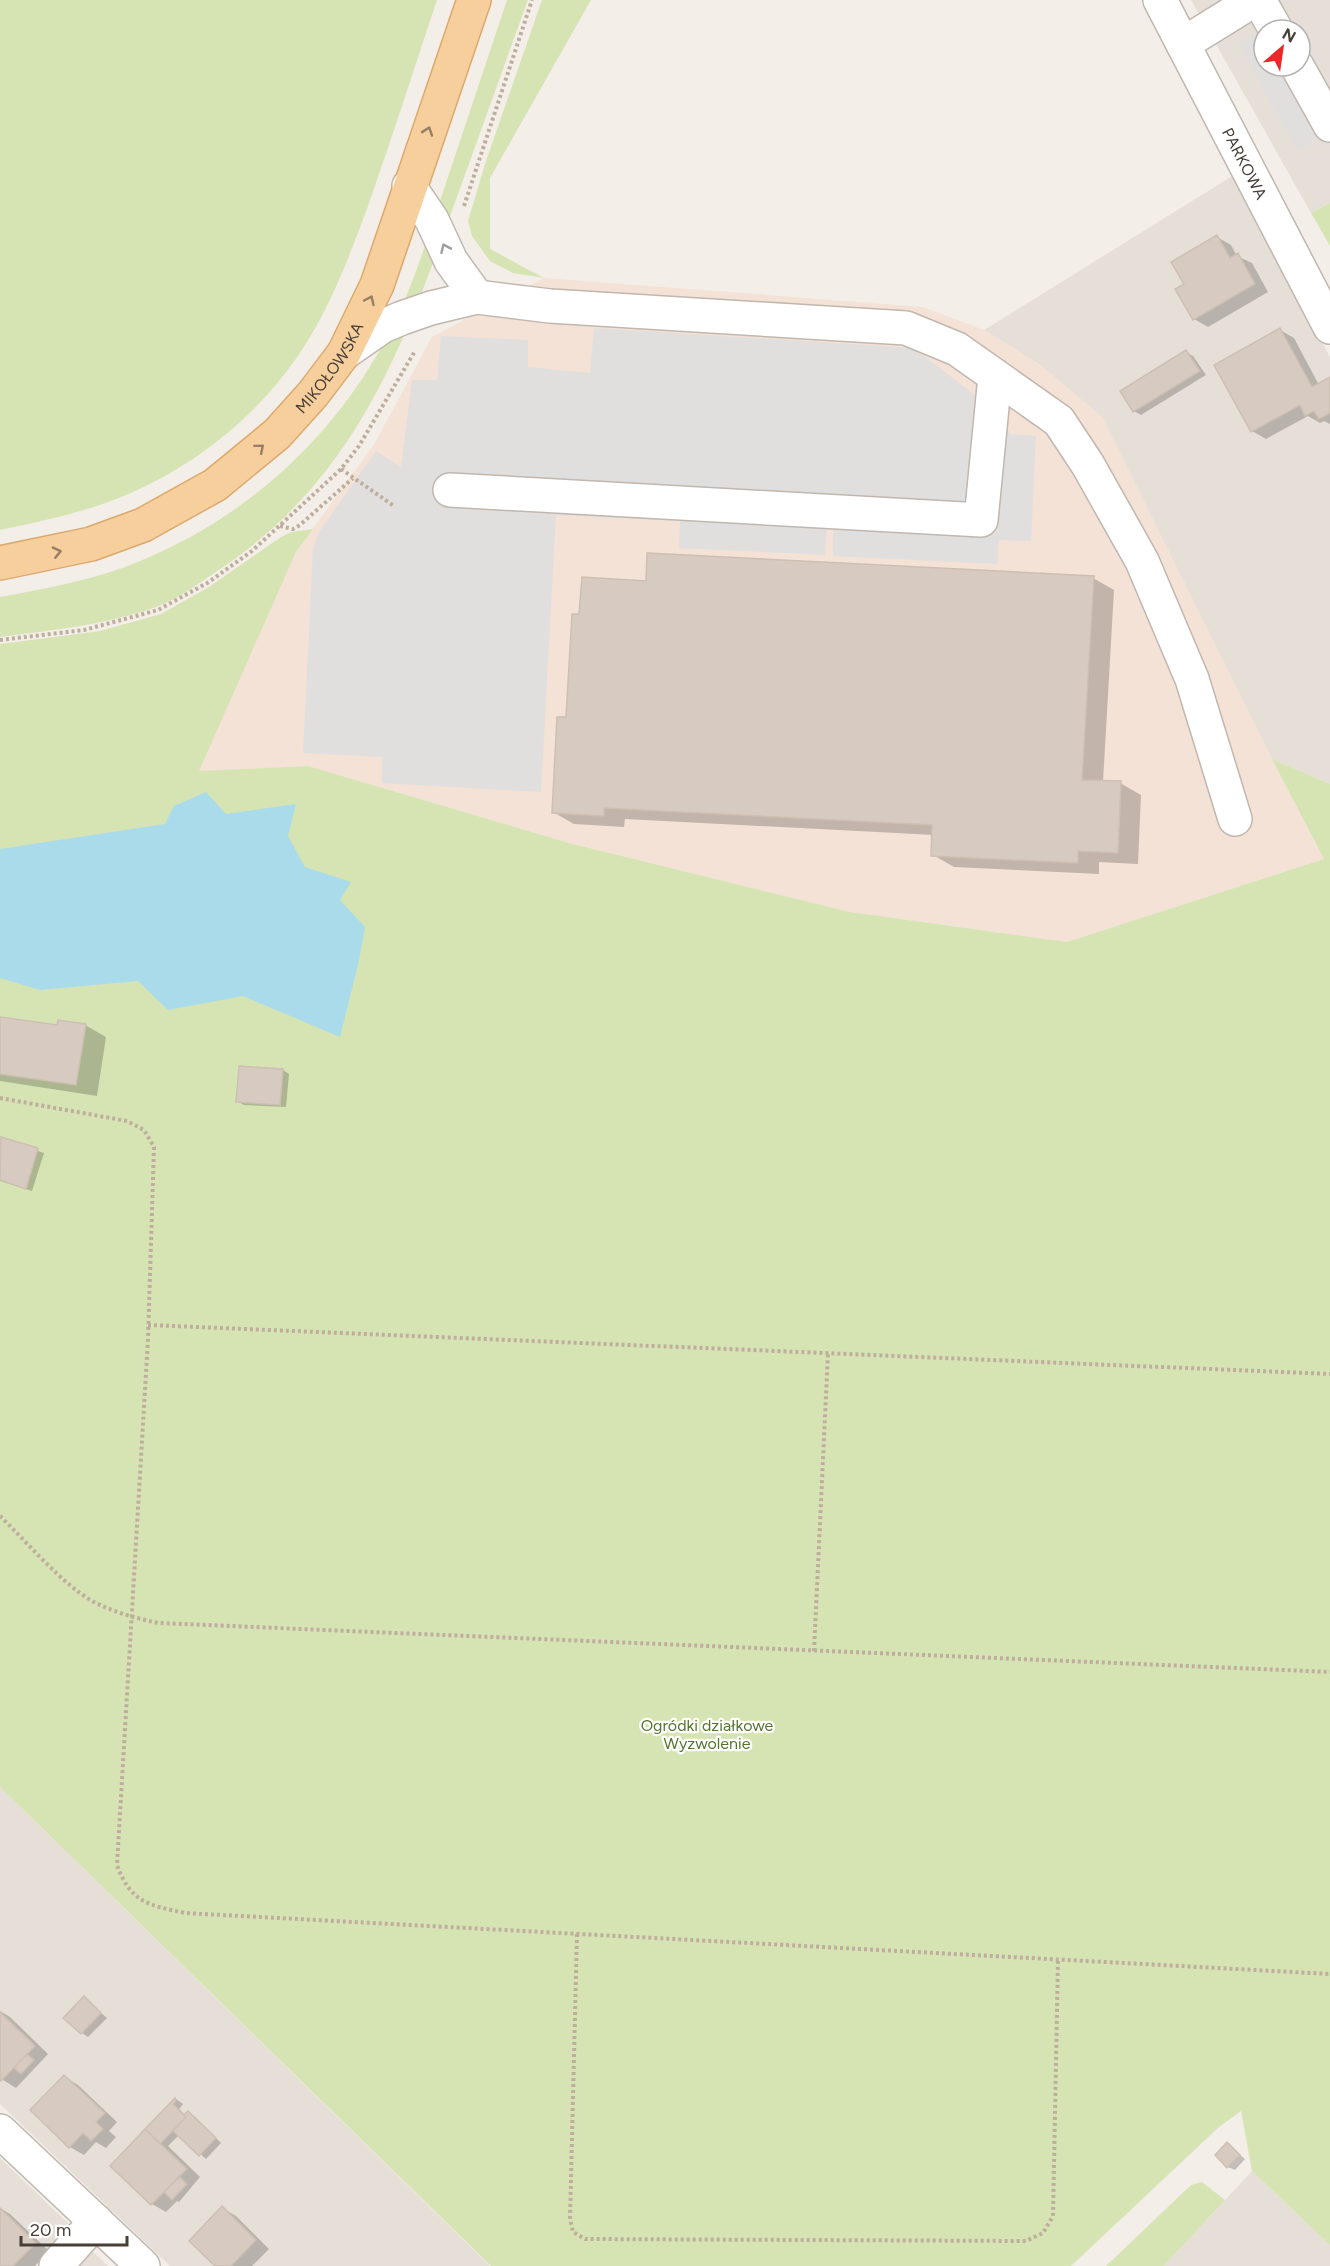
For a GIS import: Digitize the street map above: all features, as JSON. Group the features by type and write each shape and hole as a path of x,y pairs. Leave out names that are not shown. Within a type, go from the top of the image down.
{"main road":[{"name":"MIKOŁOWSKA","path":"0,563 92,544 143,525 214,485 277,434 313,394 344,353 377,285 474,0"}],"street":[{"name":"PARKOWA","path":"1160,0 1330,327"},
{"path":"1183,44 1254,0"},
{"path":"1259,0 1269,18"},
{"path":"1303,78 1330,125"},
{"path":"409,186 432,220 450,261 477,297"},
{"path":"344,353 383,326 431,308 477,297 550,306 906,328 957,349 1059,421 1088,465 1142,561 1192,679 1235,819"},
{"path":"450,490 981,520 994,376"},
{"path":"0,2131 143,2266"},
{"path":"56,2266 96,2221"}],"path":[{"path":"341,469 394,506"},
{"path":"280,526 293,529 300,525 353,478"},
{"path":"0,1098 127,1121 144,1130 154,1147 148,1325 133,1617 117,1865 123,1881 134,1896 155,1907 184,1913 1330,1974"},
{"path":"148,1325 1330,1374"},
{"path":"814,1651 828,1353"},
{"path":"0,1516 71,1585 92,1600 133,1617 158,1623 1330,1672"},
{"path":"577,1934 570,2219 573,2232 585,2239 1026,2241 1043,2233 1053,2216 1058,1959"}],"shaded area":[{"path":"1191,0 1330,0 1330,203 1311,213"},
{"path":"1252,35 1252,68 1238,43"},
{"path":"1312,66 1330,99 1330,144 1324,147 1319,138 1297,150 1257,78 1312,78"},
{"path":"1234,175 1330,357 1330,784 1272,759 1102,417 1039,364 984,330"},
{"path":"544,278 923,307 984,330 1039,364 1102,417 1324,859 1067,942 850,912 569,843 308,766 198,772 296,552 375,443 432,337"},
{"path":"594,328 914,348 972,393 1010,434 1036,436 1031,541 999,540 997,564 833,556 833,528 827,528 825,555 679,548 680,521 556,515 541,792 382,783 382,757 303,753 313,548 319,532 376,451 401,467 412,380 437,380 441,336 528,340 528,367 590,373"},
{"path":"0,1787 490,2266 170,2266 0,2104"},
{"path":"0,2158 71,2226 36,2266 0,2266"},
{"path":"1252,2171 1330,2245 1330,2266 1164,2266"},
{"path":"88,2247 108,2266 71,2266"}],"green space":[{"path":"0,0 437,0 368,206 341,276 325,310 290,367 251,412 204,451 179,468 126,495 95,506 0,530"},
{"path":"507,0 528,0 415,309 370,405 342,449 309,491 271,530 226,565 174,599 137,613 98,623 0,637 0,597 71,583 123,568 182,541 222,518 259,491 325,428 353,392 378,354 405,299"},
{"path":"542,0 591,0 490,178 490,249 544,278 513,273 490,261 472,236 468,221 486,161"},
{"path":"1330,203 1330,246 1311,213"},
{"name":"Ogródki działkowe Wyzwolenie","path":"313,529 296,552 199,771 308,766 569,843 850,912 1067,942 1324,859 1272,759 1330,784 1330,2245 1252,2171 1241,2111 1219,2127 1071,2266 491,2266 0,1787 0,644 100,631 161,614 209,587 281,537 291,532"},
{"path":"1202,2182 1225,2200 1164,2266 1106,2266 1191,2185"}],"water":[{"path":"206,792 226,814 296,804 288,836 305,867 351,882 340,900 365,927 340,1037 243,996 168,1010 138,981 40,990 0,978 0,849 165,824 174,806"}],"building":[{"path":"1217,235 1230,258 1238,253 1255,284 1193,320 1175,289 1184,284 1171,262"},
{"path":"1280,328 1312,387 1330,377 1330,413 1319,419 1314,411 1305,416 1300,405 1251,432 1214,365"},
{"path":"1186,350 1200,371 1133,412 1120,391"},
{"path":"647,553 1094,576 1082,780 1121,781 1118,853 1078,851 1078,863 931,856 932,825 604,808 604,816 552,813 557,717 566,717 572,614 579,614 582,577 646,581"},
{"path":"0,1017 57,1025 58,1020 86,1024 76,1085 0,1074"},
{"path":"239,1066 283,1069 280,1105 236,1102"},
{"path":"1,1137 38,1148 26,1189 0,1180"},
{"path":"84,1996 101,2013 81,2034 63,2018"},
{"path":"0,2012 35,2046 1,2081 0,2080"},
{"path":"27,2054 34,2060 21,2074 14,2068"},
{"path":"64,2075 105,2113 96,2122 103,2129 91,2141 83,2133 69,2148 30,2110"},
{"path":"175,2098 176,2101 173,2104 186,2117 160,2144 145,2129"},
{"path":"188,2111 216,2138 199,2156 173,2131 186,2117 184,2115"},
{"path":"145,2129 187,2169 151,2205 110,2166"},
{"path":"1227,2142 1240,2155 1227,2168 1215,2155"},
{"path":"179,2176 187,2184 172,2200 164,2192"},
{"path":"222,2206 256,2240 231,2266 215,2266 189,2241"},
{"path":"0,2208 36,2243 13,2266 0,2266"}]}
